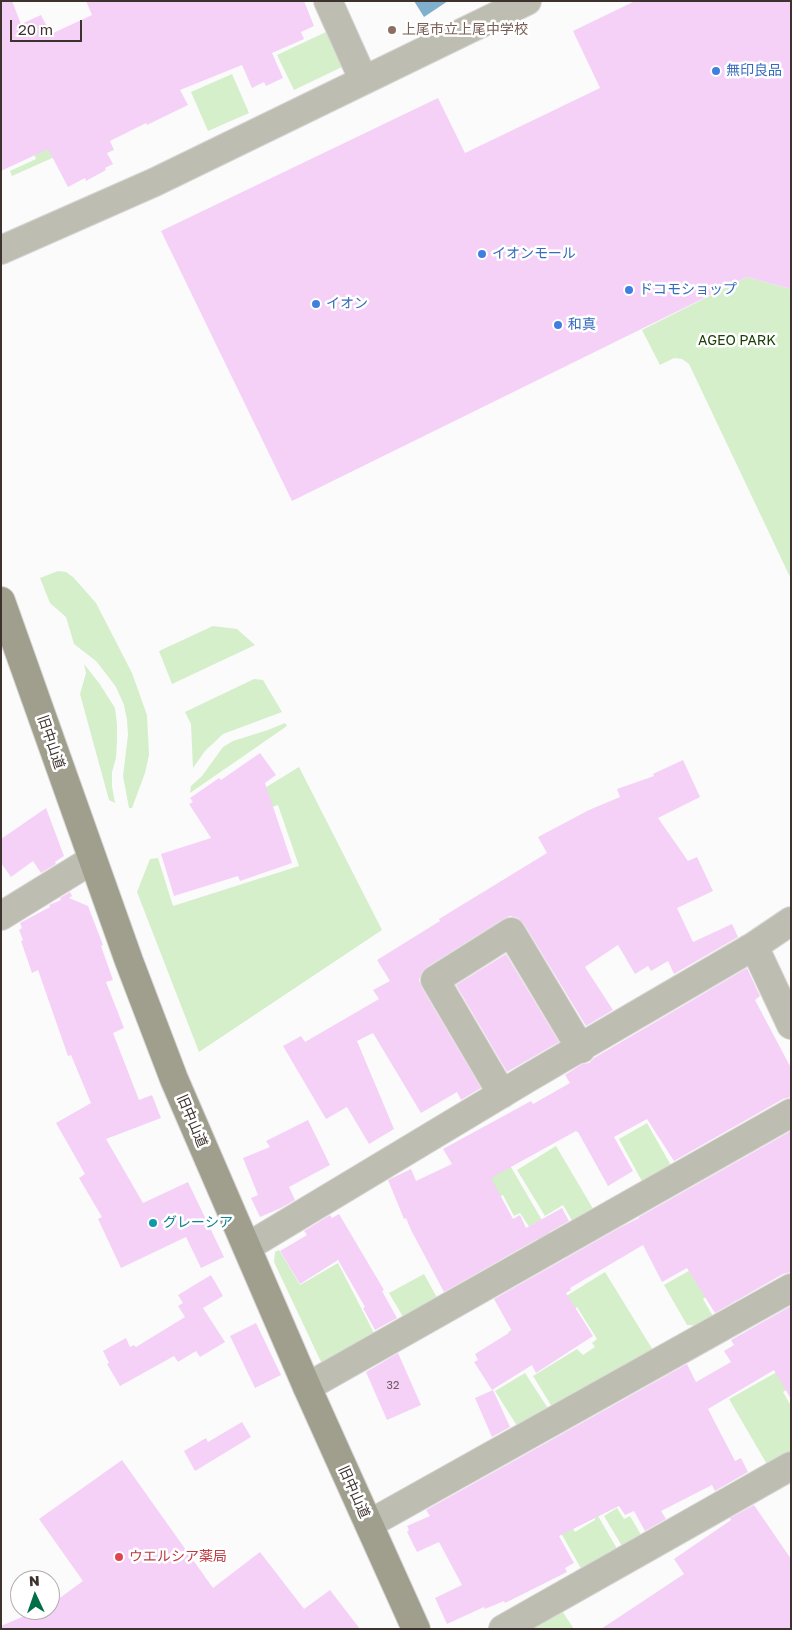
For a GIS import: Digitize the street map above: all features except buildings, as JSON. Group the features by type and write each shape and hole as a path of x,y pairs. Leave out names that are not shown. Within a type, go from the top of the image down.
{"main road":[{"name":"旧中山道","path":"1,601 92,860 174,1079 307,1387 416,1629"}],"street":[{"path":"328,1 363,79"},
{"path":"1,250 155,182 363,79 527,1"},
{"path":"1,916 92,860"},
{"path":"247,1247 754,946 791,921"},
{"path":"502,1094 435,980 511,932 582,1049"},
{"path":"754,946 791,1025"},
{"path":"307,1387 791,1113"},
{"path":"369,1524 791,1288"},
{"path":"503,1629 791,1466"}],"green space":[{"path":"326,32 342,67 294,90 277,55"},
{"path":"232,74 249,113 208,131 191,92"},
{"path":"54,130 59,155 12,176 10,171 36,159 28,141"},
{"name":"AGEO PARK","path":"747,277 791,289 791,579 689,364 682,359 674,358 660,365 642,330"},
{"path":"58,571 66,572 73,577 96,603 132,673 147,715 149,755 145,773 132,808 129,808 123,776 128,735 124,705 116,687 96,661 74,644 66,617 50,603 40,578"},
{"path":"213,626 237,629 255,645 172,684 159,651"},
{"path":"84,664 115,708 117,741 116,758 112,772 112,786 115,803 109,800 80,694 86,673"},
{"path":"254,679 263,680 282,712 223,734 205,751 193,768 191,724 185,712"},
{"path":"285,723 287,726 190,793 191,786 202,776 223,747 233,741"},
{"path":"299,767 382,930 199,1052 137,892 150,859 158,858 173,906 299,866 278,805 246,816 242,802"},
{"path":"647,1123 673,1169 644,1185 619,1139"},
{"path":"556,1146 595,1212 574,1224 563,1205 545,1216 517,1170"},
{"path":"508,1162 553,1239 542,1246 520,1213 514,1216 503,1195 480,1208 466,1186"},
{"path":"279,1250 300,1285 338,1263 375,1335 322,1364 274,1262 275,1252"},
{"path":"694,1268 707,1296 703,1299 714,1318 701,1326 687,1325 664,1285"},
{"path":"605,1272 656,1355 554,1410 533,1376 577,1349 583,1355 595,1347 592,1343 597,1339 577,1307 517,1347 508,1332"},
{"path":"424,1274 440,1303 406,1322 389,1293"},
{"path":"777,1372 788,1389 783,1392 791,1406 791,1453 768,1466 729,1399"},
{"path":"525,1373 551,1413 521,1432 495,1391"},
{"path":"617,1508 624,1519 630,1516 644,1540 625,1551 604,1516"},
{"path":"598,1516 619,1552 583,1572 561,1533 572,1527 575,1532 595,1520"},
{"path":"562,1611 574,1629 532,1629"}],"water":[{"path":"414,1 448,1 424,17"}],"place":[{"name":"上尾市立上尾中学校","path":"392,30"},
{"name":"無印良品","path":"716,71"},
{"name":"イオンモール","path":"482,254"},
{"name":"ドコモショップ","path":"629,290"},
{"name":"イオン","path":"316,304"},
{"name":"和真","path":"558,325"},
{"name":"グレーシア","path":"153,1223"},
{"name":"ウエルシア薬局","path":"119,1557"}]}
